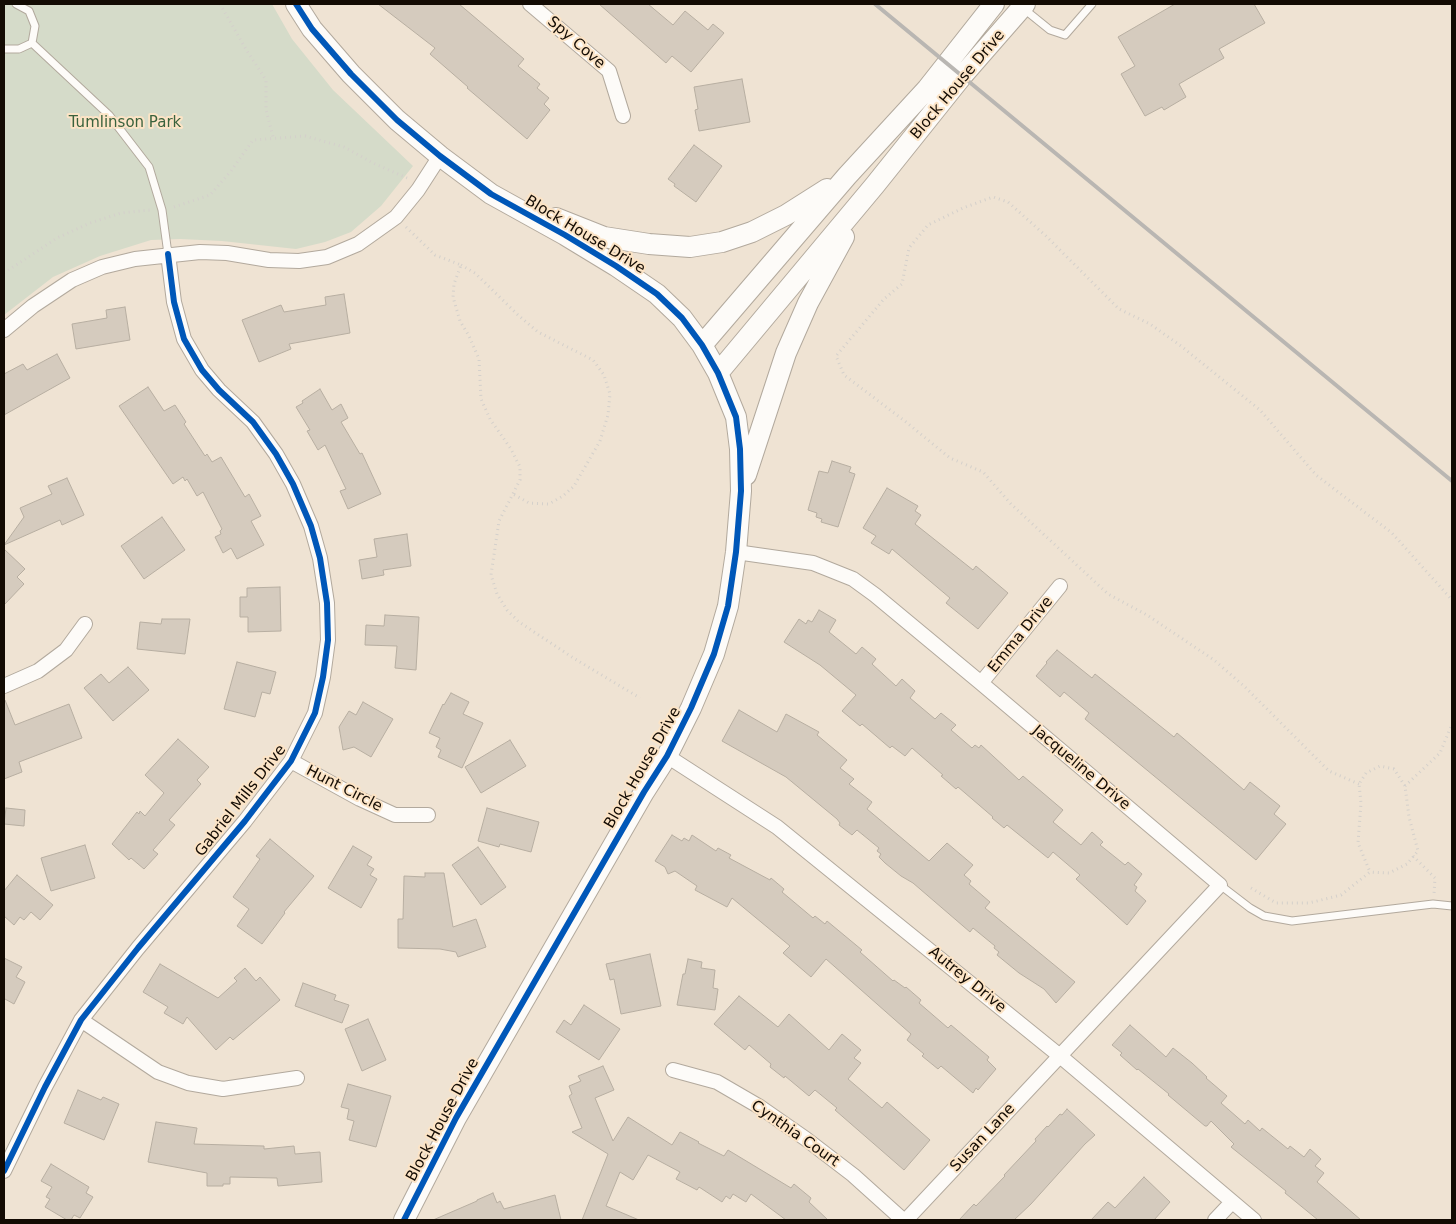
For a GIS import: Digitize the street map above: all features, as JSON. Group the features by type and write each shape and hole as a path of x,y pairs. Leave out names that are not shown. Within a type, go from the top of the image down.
{"street":[{"name":"Block House Drive","path":"296,4 312,29 351,74 396,120 440,156 491,194 574,240 616,266 657,294 682,318 702,345 718,373 736,417 740,449 741,492 736,552 728,606 714,654 691,708 668,756 644,792 456,1118 404,1220"},
{"name":"Spy Cove","path":"530,4 609,71 623,116"},
{"name":"Block House Drive","path":"702,345 847,176 927,89 994,4"},
{"name":"Block House Drive","path":"718,373 1022,5"},
{"path":"4,330 33,306 72,280 102,267 134,259 200,252 227,253 268,260 299,261 327,257 358,244 396,217 418,190 440,156"},
{"path":"491,194 604,237 690,248 722,242 752,232 786,215 847,176"},
{"path":"741,492 786,353 808,303 875,185"},
{"name":"Gabriel Mills Drive","path":"4,1171 45,1087 81,1020 138,948 245,821 291,761 315,713 323,677 328,640 326,603 320,558 311,526 294,484 276,454 253,422 202,370 184,339 174,302 168,254"},
{"name":"Jacqueline Drive","path":"736,552 813,563 852,579 875,595 981,683 1220,885"},
{"name":"Emma Drive","path":"981,683 1060,586"},
{"path":"4,686 38,671 66,650 84,624"},
{"name":"Autrey Drive","path":"668,756 777,827 1060,1056 1254,1220"},
{"name":"Hunt Circle","path":"291,761 360,799 395,815 428,815"},
{"path":"1060,1056 1220,885"},
{"path":"81,1020 158,1072 188,1083 223,1088 297,1078"},
{"name":"Susan Lane","path":"905,1220 1060,1056"},
{"name":"Cynthia Court","path":"673,1070 716,1082 760,1107 853,1175 905,1220"},
{"path":"1215,1220 1232,1202"}],"lane":[{"path":"16,4 30,11 36,26 32,43"},
{"path":"1022,5 1050,30 1065,36 1092,4"},
{"path":"4,49 19,49 32,43"},
{"path":"32,43 109,116 149,167 162,210 168,254"},
{"path":"1220,885 1250,908 1264,916 1292,921 1433,904 1452,906"}],"path":[{"path":"220,4 266,80 266,110 273,137"},
{"path":"4,273 57,238 90,223 121,213 162,210 210,195 231,171 253,140 305,136 344,147 372,163 405,177 418,190"},
{"path":"1358,784 1329,771 1245,687 1214,660 1147,615 1108,594 1011,504 983,472 950,458 844,375 836,356 884,299 902,284 909,248 928,225 963,208 993,197 1008,202 1046,236 1119,309 1150,324 1181,346 1260,410 1316,475 1392,533 1452,600"},
{"path":"396,217 435,255 461,265 475,273 538,332 593,360 604,375 610,394 608,415 600,441 574,486 563,496 548,504 529,503 513,494"},
{"path":"461,265 454,284 453,297 460,322 469,336 479,359 481,399 490,419 511,449 520,467 520,480 499,521 491,574 497,594 507,610 519,622 574,659 640,698"},
{"path":"1406,786 1440,753 1452,724"},
{"path":"1250,888 1276,903 1310,904 1341,895 1370,872 1389,873 1407,864 1418,851 1409,817 1406,786 1394,769 1380,766 1366,773 1358,784 1361,803 1358,843 1370,872"},
{"path":"1413,856 1435,878 1433,904"}],"green space":[{"name":"Tumlinson Park","path":"4,4 272,4 292,39 333,90 413,166 381,206 351,232 325,242 296,249 222,241 151,240 100,256 53,277 4,315"}],"building":[{"path":"378,4 459,4 524,59 518,66 540,84 537,88 549,98 544,104 550,110 527,139 430,54 435,48"},
{"path":"599,4 648,4 673,25 685,11 708,30 713,24 724,33 691,72 672,56 666,63"},
{"path":"1175,4 1254,4 1265,23 1219,49 1224,58 1179,84 1186,97 1164,110 1162,107 1145,116 1121,74 1135,66 1118,37"},
{"path":"742,79 750,122 699,131 695,110 698,109 694,87"},
{"path":"694,145 722,166 696,202 674,186 675,184 668,179"},
{"path":"344,294 350,333 289,344 291,349 259,362 242,320 281,305 284,312 326,305 325,297"},
{"path":"125,307 130,340 76,349 72,324 107,318 106,310"},
{"path":"57,354 70,378 4,415 4,374 23,364 27,370"},
{"path":"148,387 164,411 175,405 186,422 184,424 205,456 207,454 212,462 221,457 245,497 249,494 261,516 251,521 264,545 237,559 231,548 223,553 215,537 221,534 220,531 222,529 203,492 197,496 187,479 185,481 183,477 173,484 119,406"},
{"path":"320,389 332,410 341,404 348,418 341,422 360,454 362,453 381,494 348,509 340,491 346,489 325,445 318,450 307,431 310,430 296,407"},
{"path":"832,461 851,467 849,472 855,474 838,527 821,522 822,519 816,517 817,513 808,510 819,471 828,473"},
{"path":"67,478 84,515 62,525 60,520 4,545 24,517 20,508 52,494 48,486"},
{"path":"887,488 918,506 915,511 921,515 915,524 973,570 976,566 1008,593 978,629 946,603 950,598 892,549 889,554 871,543 876,536 863,528"},
{"path":"162,517 185,550 144,579 121,546"},
{"path":"407,534 411,566 383,570 384,575 362,579 359,560 377,557 374,539"},
{"path":"4,549 25,569 17,577 24,584 4,605"},
{"path":"280,587 281,631 248,632 248,617 240,617 240,597 247,597 247,588"},
{"path":"819,610 836,620 829,632 856,654 862,647 876,659 872,664 896,686 902,679 915,691 910,698 935,719 941,713 956,725 951,730 972,748 975,745 979,748 981,745 1019,780 1023,776 1063,810 1053,822 1081,845 1092,832 1103,842 1100,845 1125,865 1128,862 1142,874 1134,885 1137,887 1135,891 1146,901 1127,925 1076,879 1080,875 1053,852 1048,858 1007,825 1004,828 958,787 956,789 941,776 943,775 912,748 905,756 892,746 890,748 862,724 860,726 842,711 856,695 820,665 784,642 799,619 806,624 808,620 812,622"},
{"path":"385,615 419,617 416,670 395,668 397,646 365,645 366,625 384,626"},
{"path":"162,619 190,619 185,654 137,649 140,622 161,624"},
{"path":"1057,650 1092,678 1095,674 1174,737 1177,733 1244,790 1250,782 1280,806 1274,814 1286,824 1256,860 1085,719 1089,713 1064,692 1060,697 1036,676"},
{"path":"237,662 276,672 270,694 262,692 255,717 224,709"},
{"path":"128,667 149,690 113,721 84,688 101,674 109,683"},
{"path":"451,693 469,702 463,714 483,723 462,768 438,757 441,750 436,747 440,738 429,733 443,704"},
{"path":"4,700 15,725 69,704 82,738 19,762 22,772 4,779"},
{"path":"363,702 393,719 371,757 354,747 343,750 339,727 349,711 356,715"},
{"path":"739,710 777,732 786,714 819,732 817,735 847,760 840,768 854,779 849,784 872,802 867,809 929,861 947,843 973,865 964,875 971,881 969,884 990,902 985,908 1075,982 1056,1003 1044,989 1019,973 997,955 999,952 994,948 995,946 973,928 970,932 913,883 885,863 879,857 881,854 877,851 879,848 857,830 852,835 839,825 840,823 837,819 786,777 722,741"},
{"path":"178,739 209,767 197,780 201,784 169,820 175,825 153,850 158,854 144,869 131,858 129,860 112,844 137,812 139,814 140,811 145,816 164,793 145,775"},
{"path":"510,740 526,766 481,793 465,767"},
{"path":"6,808 25,810 24,826 4,824"},
{"path":"487,808 539,822 531,852 500,844 499,847 478,841"},
{"path":"672,835 682,841 684,838 689,841 692,835 716,851 718,848 731,855 729,858 770,880 771,878 784,889 782,892 813,918 815,916 825,924 827,921 862,950 860,952 893,981 906,987 921,1000 919,1003 948,1028 951,1025 989,1057 987,1060 996,1069 978,1090 976,1088 973,1093 941,1066 938,1069 922,1056 924,1054 907,1040 911,1034 826,959 811,977 783,953 790,946 732,898 727,907 695,890 697,886 675,871 668,874 665,867 655,861"},
{"path":"270,839 314,876 284,912 262,944 237,926 249,909 233,897 260,859 256,856"},
{"path":"85,845 95,878 51,891 41,858"},
{"path":"353,846 372,857 367,865 374,869 370,875 377,879 361,908 328,888"},
{"path":"478,847 506,887 481,905 452,865"},
{"path":"425,873 444,873 453,927 476,919 486,947 458,957 456,952 440,949 398,948 398,919 403,919 404,876 425,877"},
{"path":"17,875 53,905 40,920 31,912 24,920 20,917 14,925 4,916 4,891"},
{"path":"650,954 661,1006 621,1014 614,979 610,980 606,964"},
{"path":"4,958 22,967 16,977 25,982 14,1004 5,999 4,1002"},
{"path":"688,959 702,962 701,968 715,970 713,988 718,989 715,1010 677,1005"},
{"path":"160,964 218,998 237,981 234,978 245,968 256,981 260,977 280,1000 233,1040 230,1037 216,1050 187,1017 183,1024 164,1013 168,1007 143,992"},
{"path":"303,983 336,995 334,1000 349,1005 342,1023 295,1006"},
{"path":"739,996 778,1027 789,1014 829,1050 842,1034 861,1050 854,1058 861,1063 848,1079 882,1108 887,1102 930,1140 904,1170 835,1110 837,1108 815,1090 809,1096 785,1076 784,1078 770,1067 771,1064 749,1045 745,1050 714,1024"},
{"path":"584,1005 620,1029 599,1060 556,1032 564,1020 571,1025"},
{"path":"368,1019 386,1060 362,1071 345,1029"},
{"path":"1130,1025 1166,1057 1173,1048 1192,1063 1227,1096 1221,1103 1245,1124 1248,1120 1260,1131 1262,1128 1288,1149 1290,1146 1304,1157 1310,1149 1321,1159 1315,1166 1324,1173 1317,1182 1361,1220 1318,1220 1285,1193 1286,1191 1231,1147 1234,1144 1211,1121 1205,1126 1169,1094 1137,1070 1112,1045"},
{"path":"603,1066 614,1090 595,1098 613,1141 628,1117 672,1145 680,1132 724,1156 728,1150 791,1188 794,1184 811,1198 809,1202 828,1220 786,1220 751,1194 746,1202 733,1194 730,1199 726,1196 722,1202 699,1187 697,1190 676,1179 680,1172 648,1155 633,1180 620,1172 606,1206 639,1220 582,1220 608,1154 572,1132 582,1128 569,1096 572,1094 569,1086 581,1081 578,1076"},
{"path":"348,1084 391,1096 376,1147 349,1140 354,1121 347,1119 349,1109 341,1107"},
{"path":"78,1090 101,1100 103,1097 119,1104 104,1140 64,1123"},
{"path":"1067,1109 1095,1135 1031,1204 1014,1220 959,1220 974,1204 976,1206 1005,1176 1047,1126"},
{"path":"156,1122 197,1128 194,1144 264,1146 264,1149 294,1146 295,1154 320,1152 322,1182 278,1186 277,1178 230,1177 230,1184 207,1186 207,1173 148,1162"},
{"path":"51,1164 89,1187 86,1193 93,1197 80,1218 74,1215 71,1220 67,1220 45,1207 50,1199 46,1197 52,1187 41,1181"},
{"path":"1144,1177 1170,1202 1154,1220 1091,1220 1108,1202 1115,1208"},
{"path":"493,1193 497,1203 500,1201 504,1209 555,1195 561,1220 433,1220"}],"railway":[{"path":"875,4 1452,481"}],"cycle path":[{"path":"296,4 312,29 351,74 397,120 440,156 491,194 616,266 657,294 682,318 702,345 718,373 736,417 740,449 741,491 736,552 728,606 714,654 691,708 667,756 644,792 456,1118 404,1220"},
{"path":"4,1171 45,1087 81,1020 138,948 245,821 291,761 315,713 323,677 328,640 327,603 320,558 311,526 293,484 276,454 253,422 219,390 202,370 184,339 174,302 168,254"}]}
